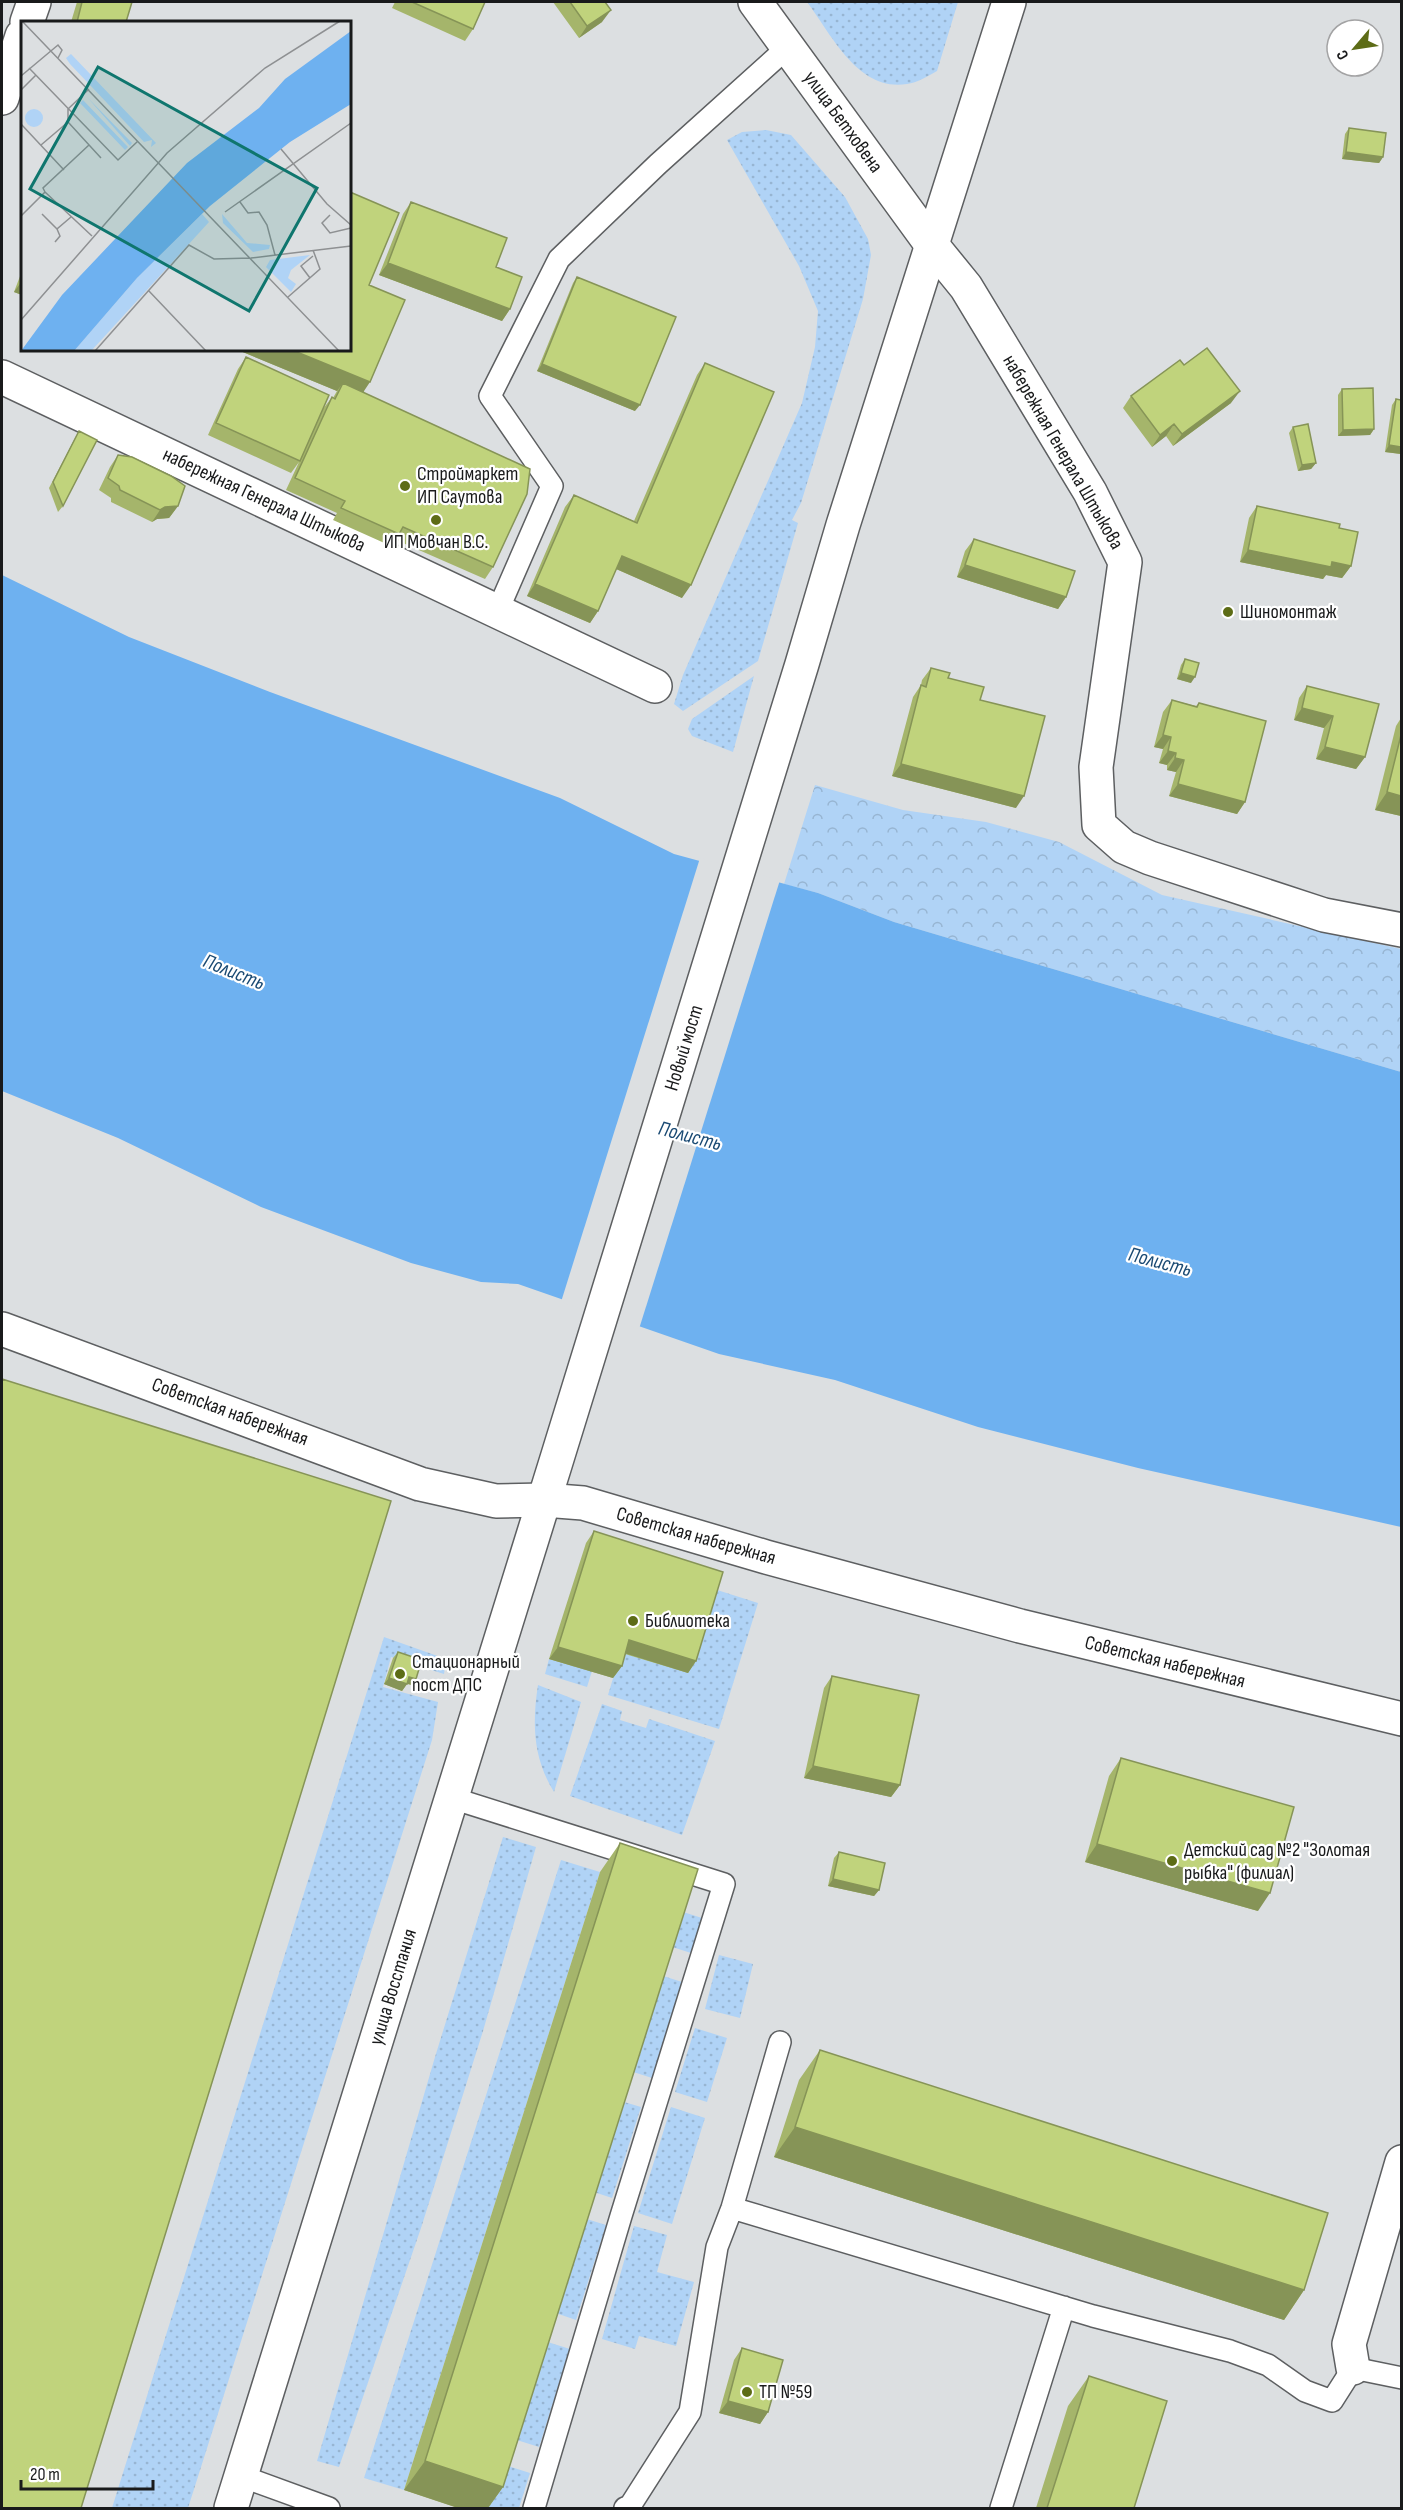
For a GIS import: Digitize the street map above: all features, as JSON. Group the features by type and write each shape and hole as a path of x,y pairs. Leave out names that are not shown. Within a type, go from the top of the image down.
{"street":[{"path":"27,21 34,2"},
{"name":"улица Бетховена","path":"755,2 931,244"},
{"name":"Новый мост","path":"555,1465 843,525 1009,2"},
{"path":"2,98 21,39"},
{"name":"набережная Генерала Штыкова","path":"931,244 966,287 1090,492 1125,562 1096,767 1099,825 1124,847 1150,858 1324,915 1401,930"},
{"name":"набережная Генерала Штыкова","path":"2,377 655,686"},
{"name":"Советская набережная","path":"2,1329 420,1484 496,1501 544,1500 583,1503 766,1557 1009,1623 1401,1719"},
{"name":"улица Восстания","path":"231,2508 555,1465"},
{"path":"1353,2368 1349,2344 1401,2162"}],"lane":[{"path":"498,610 552,486 490,396 559,259 658,164 788,47"},
{"path":"452,1798 724,1884 617,2227 534,2508"},
{"path":"631,2508 690,2412 717,2247 732,2208 780,2042"},
{"path":"732,2208 1064,2307 1230,2351 1268,2365 1305,2391 1332,2401 1353,2368 1401,2378"},
{"path":"1001,2508 1064,2307"},
{"path":"241,2476 329,2508"}],"green space":[{"path":"807,2 958,2 937,71 911,83 890,84 874,79 860,70 837,45"},
{"path":"766,130 791,135 845,197 868,239 871,255 863,299 801,503 792,520 798,523 758,661 683,711 674,704 683,675 802,403 815,347 818,311 799,266 727,140 742,132"},
{"path":"754,676 733,752 692,736 688,729 692,719"},
{"path":"815,785 903,810 986,822 1059,842 1162,895 1401,949 1401,1072 894,922 818,893 784,884"},
{"path":"714,1589 758,1603 719,1729 608,1695 621,1652"},
{"path":"384,1637 446,1659 444,1674 391,1657 383,1687 438,1702 432,1740 188,2508 112,2508"},
{"path":"549,1659 592,1671 587,1687 545,1674"},
{"path":"538,1685 581,1702 554,1792 542,1766 536,1740 535,1713"},
{"path":"602,1704 622,1711 620,1720 646,1728 649,1719 715,1741 682,1835 570,1796"},
{"path":"503,1837 536,1847 483,2031 421,2228 339,2467 317,2461 435,2057"},
{"path":"561,1860 600,1872 404,2490 364,2478"},
{"path":"674,1909 702,1918 691,1953 663,1944"},
{"path":"719,1955 753,1964 740,2018 705,2009"},
{"path":"654,1973 682,1982 652,2078 624,2069"},
{"path":"695,2028 727,2038 707,2102 675,2092"},
{"path":"614,2099 641,2107 612,2198 585,2189"},
{"path":"671,2107 705,2118 672,2224 638,2213"},
{"path":"577,2216 606,2225 576,2320 547,2310"},
{"path":"634,2226 667,2235 657,2272 694,2282 676,2346 639,2336 635,2349 602,2339"},
{"path":"538,2339 570,2349 539,2447 507,2437"},
{"path":"499,2463 530,2473 519,2508 485,2508"}],"water":[{"name":"Полисть","path":"2,575 129,637 270,692 560,798 674,854 818,893 894,922 1401,1072 1401,1527 1138,1468 978,1427 835,1380 719,1354 518,1284 481,1282 411,1263 261,1207 118,1138 2,1091"}],"pier":[{"path":"700,858 780,880 639,1329 561,1302"}],"building":[{"path":"82,2 132,2 126,21 77,21"},
{"path":"412,2 485,2 473,29"},
{"path":"570,2 605,2 611,10 587,26"},
{"path":"1349,128 1386,133 1383,157 1346,152"},
{"path":"351,192 399,213 369,285 405,300 370,382 294,351 351,351"},
{"path":"411,202 507,238 496,267 522,277 510,309 388,263"},
{"path":"577,277 676,317 640,405 542,364"},
{"path":"1207,348 1240,391 1182,434 1174,424 1160,435 1131,396 1180,360 1184,365"},
{"path":"246,357 329,395 300,461 216,423"},
{"path":"705,363 774,392 691,585 622,556 598,611 535,584 574,495 637,523"},
{"name":"Строймаркет ИП Саутова","path":"343,383 530,469 527,494 493,567 403,527 399,534 341,508 345,501 295,478 332,397 335,399"},
{"path":"1373,388 1374,429 1343,430 1342,389"},
{"path":"1396,399 1401,400 1401,447 1389,445"},
{"path":"1308,424 1316,463 1302,465 1293,427"},
{"path":"79,431 97,440 63,506 53,482"},
{"path":"118,455 132,457 171,476 185,486 178,506 165,507 160,510 120,490 119,486 108,478"},
{"path":"1257,506 1340,524 1339,528 1358,532 1351,566 1332,562 1331,567 1248,550"},
{"path":"974,539 1075,571 1066,597 965,565"},
{"path":"1185,659 1199,663 1195,677 1181,673"},
{"path":"931,668 950,673 948,678 984,687 980,700 1045,716 1024,796 901,764 921,685 926,687"},
{"path":"1307,686 1379,704 1365,757 1325,747 1333,716 1302,708"},
{"path":"1172,700 1197,707 1199,703 1266,721 1245,802 1178,784 1184,760 1175,758 1176,753 1168,751 1171,737 1163,735"},
{"path":"1401,735 1401,796 1387,792"},
{"path":"2,1379 391,1501 81,2508 2,2508"},
{"name":"Библиотека","path":"594,1531 723,1572 696,1661 629,1640 622,1666 558,1647"},
{"path":"398,1652 416,1658 413,1667 419,1669 416,1679 409,1677 407,1684 389,1678"},
{"path":"832,1676 919,1695 900,1785 813,1766"},
{"path":"1121,1758 1294,1807 1270,1893 1097,1844"},
{"path":"620,1843 698,1869 503,2487 425,2461"},
{"path":"839,1852 885,1863 879,1890 833,1879"},
{"path":"820,2050 1328,2213 1304,2290 795,2127"},
{"name":"ТП №59","path":"742,2348 783,2360 768,2412 728,2401"},
{"path":"1089,2376 1167,2401 1134,2508 1047,2508"}],"place":[{"name":"Строймаркет ИП Саутова","path":"405,486"},
{"name":"ИП Мовчан В.С.","path":"436,520"},
{"name":"Шиномонтаж","path":"1228,612"},
{"name":"Библиотека","path":"633,1621"},
{"name":"Стационарный пост ДПС","path":"400,1674"},
{"name":"Детский сад №2 \"Золотая рыбка\" (филиал)","path":"1172,1861"},
{"name":"ТП №59","path":"747,2392"}]}
